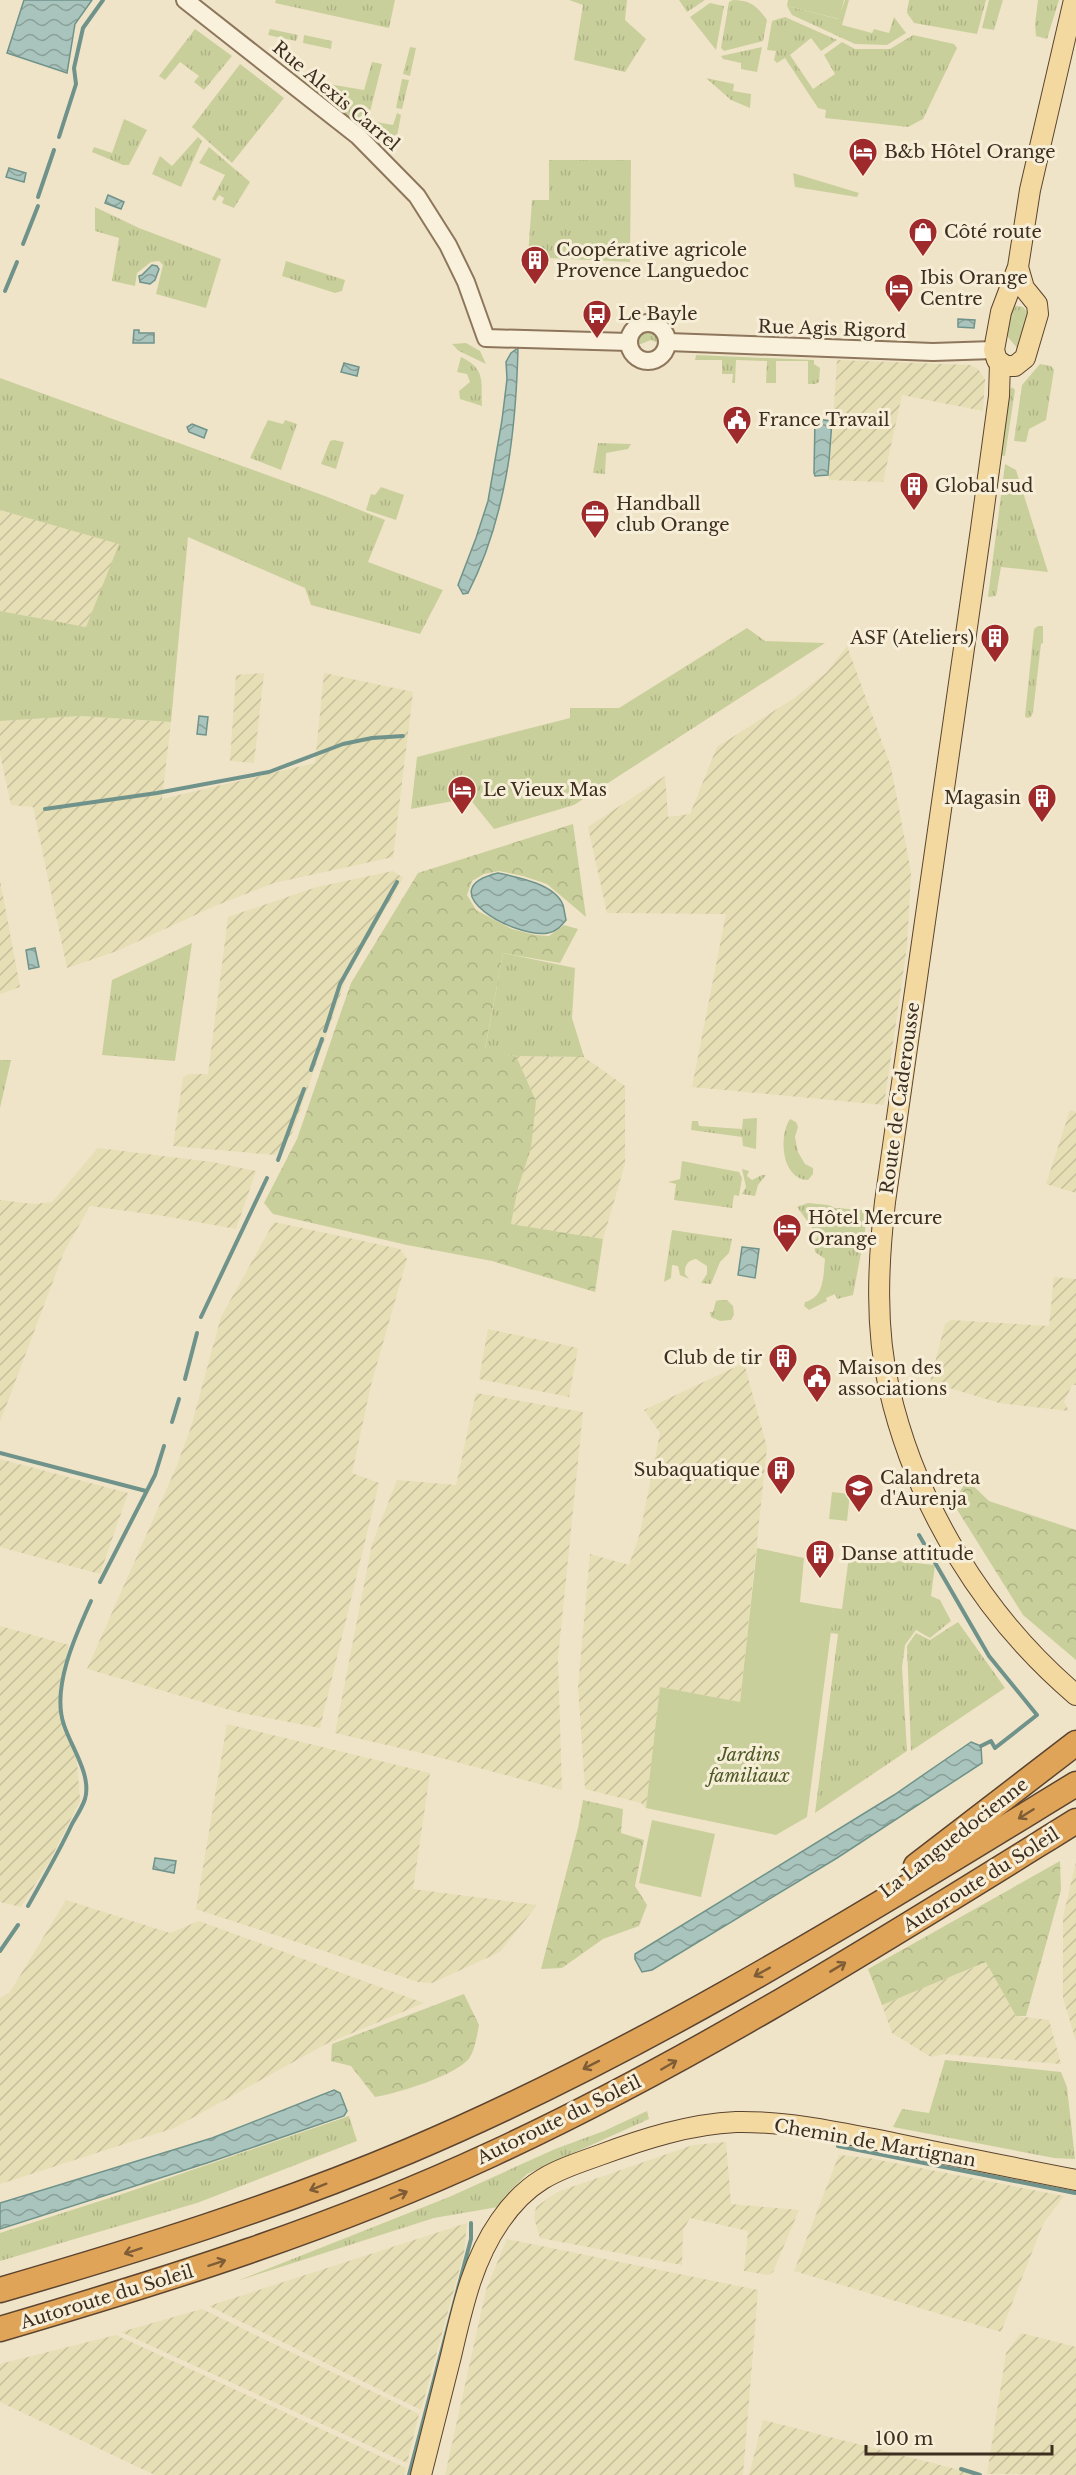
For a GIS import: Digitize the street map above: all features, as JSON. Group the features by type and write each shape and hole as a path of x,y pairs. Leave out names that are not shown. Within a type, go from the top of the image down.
{"highway":[{"name":"La Languedocienne","path":"832,1933 1076,1743"},
{"name":"Autoroute du Soleil","path":"0,2290 206,2228 294,2197 410,2151 579,2071 832,1933 1076,1784"},
{"name":"Autoroute du Soleil","path":"0,2329 230,2259 334,2221 490,2155 573,2116 669,2065 854,1957 1076,1821"}],"main road":[{"path":"1064,52 1074,0"},
{"path":"1064,52 1076,27"},
{"name":"Route de Caderousse","path":"1064,52 1030,190 1018,267 1008,298 1002,307 1003,359 999,396 885,1202 880,1266 882,1341 889,1387 917,1474 962,1564 1011,1630 1041,1664 1074,1694"},
{"path":"1003,359 1025,358 1038,314 1036,304 1029,296 1018,267"},
{"path":"1008,298 1018,294 1029,296"},
{"name":"Chemin de Martignan","path":"421,2475 464,2303 484,2249 516,2199 528,2188 557,2171 630,2144 690,2128 736,2122 778,2124 832,2131 1076,2180"}],"street":[{"name":"Rue Alexis Carrel","path":"185,0 358,136 417,196 448,245 466,282 486,338 629,342"},
{"path":"648,322 662,328 668,342 663,355 651,361 644,361 635,356 629,342 632,330 648,322"},
{"name":"Rue Agis Rigord","path":"668,342 933,352 1003,359"}],"shaded area":[{"path":"837,360 970,365 978,369 985,379 983,411 902,395 883,482 829,480"},
{"path":"0,510 120,544 86,627 0,611"},
{"path":"847,646 891,767 911,872 907,946 884,1105 692,1087 726,914 607,913 588,827 665,776 668,817 690,814 717,747 793,699 827,672"},
{"path":"264,673 254,763 230,761 236,675"},
{"path":"324,673 413,692 393,857 274,883 215,906 117,951 67,968 33,807 11,805 0,754 0,721 80,716 171,722 162,799 315,763"},
{"path":"393,871 403,878 347,976 292,1133 275,1155 173,1146 183,1078 188,1074 208,1074 228,917 317,887"},
{"path":"0,880 20,987 0,994"},
{"path":"516,1056 584,1057 625,1086 625,1164 603,1239 511,1224 536,1101"},
{"path":"1070,1110 1076,1112 1076,1193 1046,1184"},
{"path":"98,1148 212,1162 256,1171 236,1229 90,1206 64,1252 0,1422 0,1200 34,1204 52,1202"},
{"path":"274,1222 400,1249 407,1259 371,1385 352,1473 379,1483 320,1728 237,1712 87,1669 175,1470 191,1427 221,1317"},
{"path":"1054,1277 1076,1279 1076,1385 1072,1385 1064,1402 1069,1411 999,1403 930,1382 945,1324 951,1320 1049,1326"},
{"path":"488,1329 578,1348 569,1397 479,1379"},
{"path":"744,1363 767,1447 740,1702 660,1687 646,1808 641,1803 585,1789 578,1687 590,1554 629,1565 640,1533 660,1433 644,1410"},
{"path":"476,1393 583,1412 558,1658 562,1790 335,1733 372,1544 397,1480 456,1485"},
{"path":"0,1459 128,1493 100,1574 0,1547"},
{"path":"0,1626 69,1645 59,1687 59,1716 77,1761 80,1801 49,1862 21,1907 0,1902"},
{"path":"227,1724 430,1773 413,1889 537,1905 500,1952 432,1983 418,1982 196,1909"},
{"path":"1076,1862 1076,2041 1063,1998 1063,1917"},
{"path":"66,1900 170,1933 199,1921 424,2003 326,2044 174,2128 0,2184 0,1998 10,1992"},
{"path":"987,1962 1016,2016 1049,2020 1061,2064 944,2054 931,2057 892,2033 882,2005"},
{"path":"726,2142 731,2204 799,2210 773,2272 768,2275 744,2271 748,2231 690,2218 683,2230 682,2265 540,2238 534,2218 536,2207 557,2192 693,2145"},
{"path":"839,2155 869,2158 1064,2196 1043,2224 1001,2332 794,2271"},
{"path":"467,2223 464,2253 421,2410 209,2306"},
{"path":"507,2239 758,2290 743,2475 445,2475 486,2290"},
{"path":"202,2309 419,2414 407,2463 121,2332"},
{"path":"1021,2333 1076,2347 1076,2475 987,2474 1006,2353"},
{"path":"116,2335 406,2468 404,2475 155,2475 0,2402 0,2364"},
{"path":"763,2420 956,2469 977,2475 749,2475"}],"green space":[{"path":"276,0 395,0 389,28 275,3"},
{"path":"569,0 627,0 625,20 646,39 625,72 574,60 583,5"},
{"path":"679,0 705,0 687,12"},
{"path":"733,0 753,5 767,20 763,41 724,51 721,48 729,2"},
{"path":"788,0 844,0 839,19 787,6"},
{"path":"845,0 849,0 842,25 872,33 874,29 889,33 894,17 906,33 887,45 855,44 792,15 787,6 838,19"},
{"path":"909,0 986,0 977,34 914,23 907,13"},
{"path":"989,0 1003,0 994,30 982,28"},
{"path":"1038,0 1059,0 1047,39 1036,36"},
{"path":"710,3 724,6 716,50 690,17"},
{"path":"785,17 837,40 821,51 811,38 790,55 813,89 835,74 824,55 842,42 855,49 890,49 913,35 954,44 957,48 923,119 908,127 825,118 826,110 818,108 785,58 777,63 774,60 776,51 767,50 772,21"},
{"path":"195,29 232,56 204,90 194,82 199,76 180,62 165,80 159,76"},
{"path":"270,29 298,35 296,41 268,35"},
{"path":"304,35 332,41 331,49 303,43"},
{"path":"410,47 416,48 410,76 403,74"},
{"path":"762,47 757,72 741,69 741,63 723,59 721,56"},
{"path":"372,62 382,64 365,132 299,79 364,90"},
{"path":"240,64 284,98 232,163 192,127"},
{"path":"706,78 734,84 733,91 751,94 750,108 731,100"},
{"path":"402,79 409,80 402,109 396,108"},
{"path":"397,113 401,115 397,136 368,129 371,121 393,125"},
{"path":"124,119 147,130 129,165 123,165 92,152 94,147 112,153"},
{"path":"198,137 202,141 181,187 152,174 160,156 172,166"},
{"path":"209,147 250,182 234,208 222,203 224,198 219,195 215,201 212,199 225,175 199,163"},
{"path":"549,160 631,160 630,262 528,257 532,200 549,200"},
{"path":"793,173 859,193 857,197 795,187"},
{"path":"95,207 139,228 221,259 206,308 156,294 163,265 159,261 151,262 137,273 135,286 112,281 119,238 95,231"},
{"path":"286,261 345,280 342,291 335,293 282,276"},
{"path":"1016,306 1023,307 1028,313 1025,329 1011,313"},
{"path":"1011,313 1025,329 1018,349 1007,336"},
{"path":"648,328 656,331 660,344 651,340 641,344 635,343 638,332"},
{"path":"466,343 480,351 486,364 459,351 452,344"},
{"path":"696,355 814,360 814,364 820,368 819,382 808,384 808,361 776,361 776,383 766,383 767,361 736,360 735,383 732,383 733,374 722,374 722,360 695,360"},
{"path":"461,357 475,366 478,371 482,383 482,406 460,399 459,391 470,382 467,374 457,372"},
{"path":"1040,364 1051,366 1054,370 1046,420 1029,429 1026,442 1014,441 1022,385"},
{"path":"0,378 385,520 368,562 443,590 420,634 311,605 305,588 188,537 171,722 80,716 0,721 0,611 86,627 119,544 0,510"},
{"path":"1012,387 1015,390 1005,456 998,455 1008,393"},
{"path":"268,420 283,424 285,420 297,424 281,470 250,458"},
{"path":"330,441 344,442 336,469 321,464"},
{"path":"598,443 631,444 628,449 606,453 605,474 593,473"},
{"path":"1005,464 1016,470 1048,572 1001,567 996,596 988,597"},
{"path":"381,487 404,495 396,520 366,510 371,494 375,495"},
{"path":"1043,626 1043,643 1041,644 1033,712 1031,717 1027,718 1025,716 1034,629"},
{"path":"747,628 765,641 825,643 574,805 494,829 469,798 411,809 417,757 570,718 570,708 619,708"},
{"path":"573,824 586,917 547,884 499,871 484,874 472,881 467,895 476,910 512,929 549,936 564,925 578,929 560,963 503,953 485,1049 516,1056 536,1101 531,1148 518,1188 511,1224 603,1239 595,1292 492,1261 407,1245 273,1214 264,1203 297,1139 351,983 418,873"},
{"path":"192,943 175,1061 102,1055 112,980"},
{"path":"503,953 575,968 572,1018 584,1057 516,1056 485,1050"},
{"path":"0,1060 11,1060 0,1108"},
{"path":"757,1118 756,1149 743,1146 742,1137 691,1130 692,1121 698,1121 699,1126 742,1129 743,1119"},
{"path":"790,1119 796,1122 798,1127 795,1137 798,1152 805,1164 813,1168 813,1174 808,1180 799,1178 793,1173 785,1156 784,1136"},
{"path":"682,1161 739,1172 742,1178 739,1196 734,1195 732,1208 674,1200 676,1184 668,1182 680,1179"},
{"path":"742,1169 749,1171 747,1176 752,1180 766,1175 758,1185 755,1196 742,1194 746,1187"},
{"path":"808,1203 828,1205 837,1209 862,1210 867,1215 863,1246 859,1232 862,1248 853,1295 837,1299 835,1294 809,1310 804,1306 805,1302 820,1291 825,1259 815,1252 814,1242 818,1236 797,1207"},
{"path":"672,1230 732,1239 729,1253 720,1262 711,1284 701,1283 707,1274 707,1266 696,1259 686,1266 685,1274 689,1279 680,1275 678,1266 672,1265 671,1278 664,1282"},
{"path":"727,1300 733,1306 734,1315 731,1320 720,1321 711,1317 710,1312 713,1312 716,1301"},
{"path":"967,1480 989,1501 1076,1530 1076,1660 1023,1615 953,1503"},
{"path":"832,1492 850,1494 847,1521 829,1519"},
{"name":"Jardins familiaux","path":"757,1548 804,1558 800,1602 834,1608 807,1817 776,1835 646,1808 660,1687 740,1702"},
{"path":"849,1556 935,1565 931,1596 940,1600 951,1621 930,1638 916,1630 905,1645 902,1667 907,1751 815,1813 838,1634 830,1633 834,1608 842,1609"},
{"path":"958,1622 1005,1688 911,1751 907,1646 916,1633 930,1640"},
{"path":"583,1800 623,1809 621,1833 644,1840 635,1886 647,1905 639,1926 603,1939 562,1968 541,1969 578,1828"},
{"path":"652,1820 715,1834 701,1897 639,1883"},
{"path":"1060,1861 1061,1890 1026,2016 1016,2016 986,1962 882,2005 868,1969"},
{"path":"464,1994 479,2025 475,2046 464,2064 440,2077 411,2088 375,2097 351,2066 331,2061 332,2044"},
{"path":"945,2060 1061,2072 1067,2087 1075,2159 1054,2158 893,2127 902,2109 929,2113"},
{"path":"647,2111 649,2119 527,2174 505,2196 498,2207 434,2218 237,2281 449,2197"},
{"path":"349,2116 357,2141 197,2203 0,2261 0,2233 125,2193"}],"water":[{"path":"24,0 92,0 75,24 67,73 7,53"},
{"path":"9,168 26,173 24,182 6,177"},
{"path":"108,195 124,202 121,209 105,203"},
{"path":"152,265 159,269 155,280 150,284 140,282 139,276"},
{"path":"958,319 975,320 974,328 958,327"},
{"path":"134,330 139,330 139,333 154,333 154,343 133,343"},
{"path":"518,348 515,411 500,505 481,565 468,593 463,594 458,585 488,501 502,420 507,379 506,362 511,353"},
{"path":"344,363 359,367 357,376 341,372"},
{"path":"815,419 832,421 828,475 815,476 814,473"},
{"path":"192,424 207,430 204,438 189,432 187,427"},
{"path":"199,716 208,717 206,735 197,734"},
{"path":"498,873 535,883 552,892 563,905 566,920 553,931 534,933 517,929 484,912 474,901 471,890 478,881"},
{"path":"35,948 39,967 29,969 26,950"},
{"path":"742,1247 759,1249 755,1278 738,1275"},
{"path":"971,1742 981,1746 982,1763 837,1858 652,1970 642,1972 635,1959 635,1954 894,1795"},
{"path":"155,1858 176,1861 174,1873 153,1869"},
{"path":"334,2090 340,2093 347,2111 344,2116 207,2163 0,2229 0,2203 212,2138"}],"waterway":[{"path":"59,137 76,84 74,68 83,28 103,0"},
{"path":"38,197 54,150"},
{"path":"23,244 38,206"},
{"path":"5,291 17,262"},
{"path":"45,809 157,793 269,772 343,744 372,738 403,736"},
{"path":"325,1031 340,984 397,882"},
{"path":"311,1070 322,1039"},
{"path":"278,1160 304,1089"},
{"path":"201,1317 267,1178"},
{"path":"185,1379 197,1333"},
{"path":"172,1422 179,1399"},
{"path":"100,1582 155,1475 164,1446"},
{"path":"0,1453 146,1491"},
{"path":"919,1535 989,1656 1037,1715 995,1748 991,1741 981,1746"},
{"path":"28,1906 85,1799 86,1780 64,1725 61,1695 72,1645 91,1601"},
{"path":"0,1951 18,1925"},
{"path":"838,2146 1075,2193"},
{"path":"409,2475 471,2239 471,2223"},
{"path":"961,2469 980,2475"}],"place":[{"name":"B&b Hôtel Orange","path":"863,178"},
{"name":"Côté route","path":"923,258"},
{"name":"Coopérative agricole Provence Languedoc","path":"535,286"},
{"name":"Ibis Orange Centre","path":"899,314"},
{"name":"Le Bayle","path":"597,340"},
{"name":"France Travail","path":"737,446"},
{"name":"Global sud","path":"914,512"},
{"name":"Handball club Orange","path":"595,540"},
{"name":"ASF (Ateliers)","path":"995,664"},
{"name":"Le Vieux Mas","path":"462,816"},
{"name":"Magasin","path":"1042,824"},
{"name":"Hôtel Mercure Orange","path":"787,1254"},
{"name":"Club de tir","path":"783,1384"},
{"name":"Maison des associations","path":"817,1404"},
{"name":"Subaquatique","path":"781,1496"},
{"name":"Calandreta d'Aurenja","path":"859,1514"},
{"name":"Danse attitude","path":"820,1580"}]}
